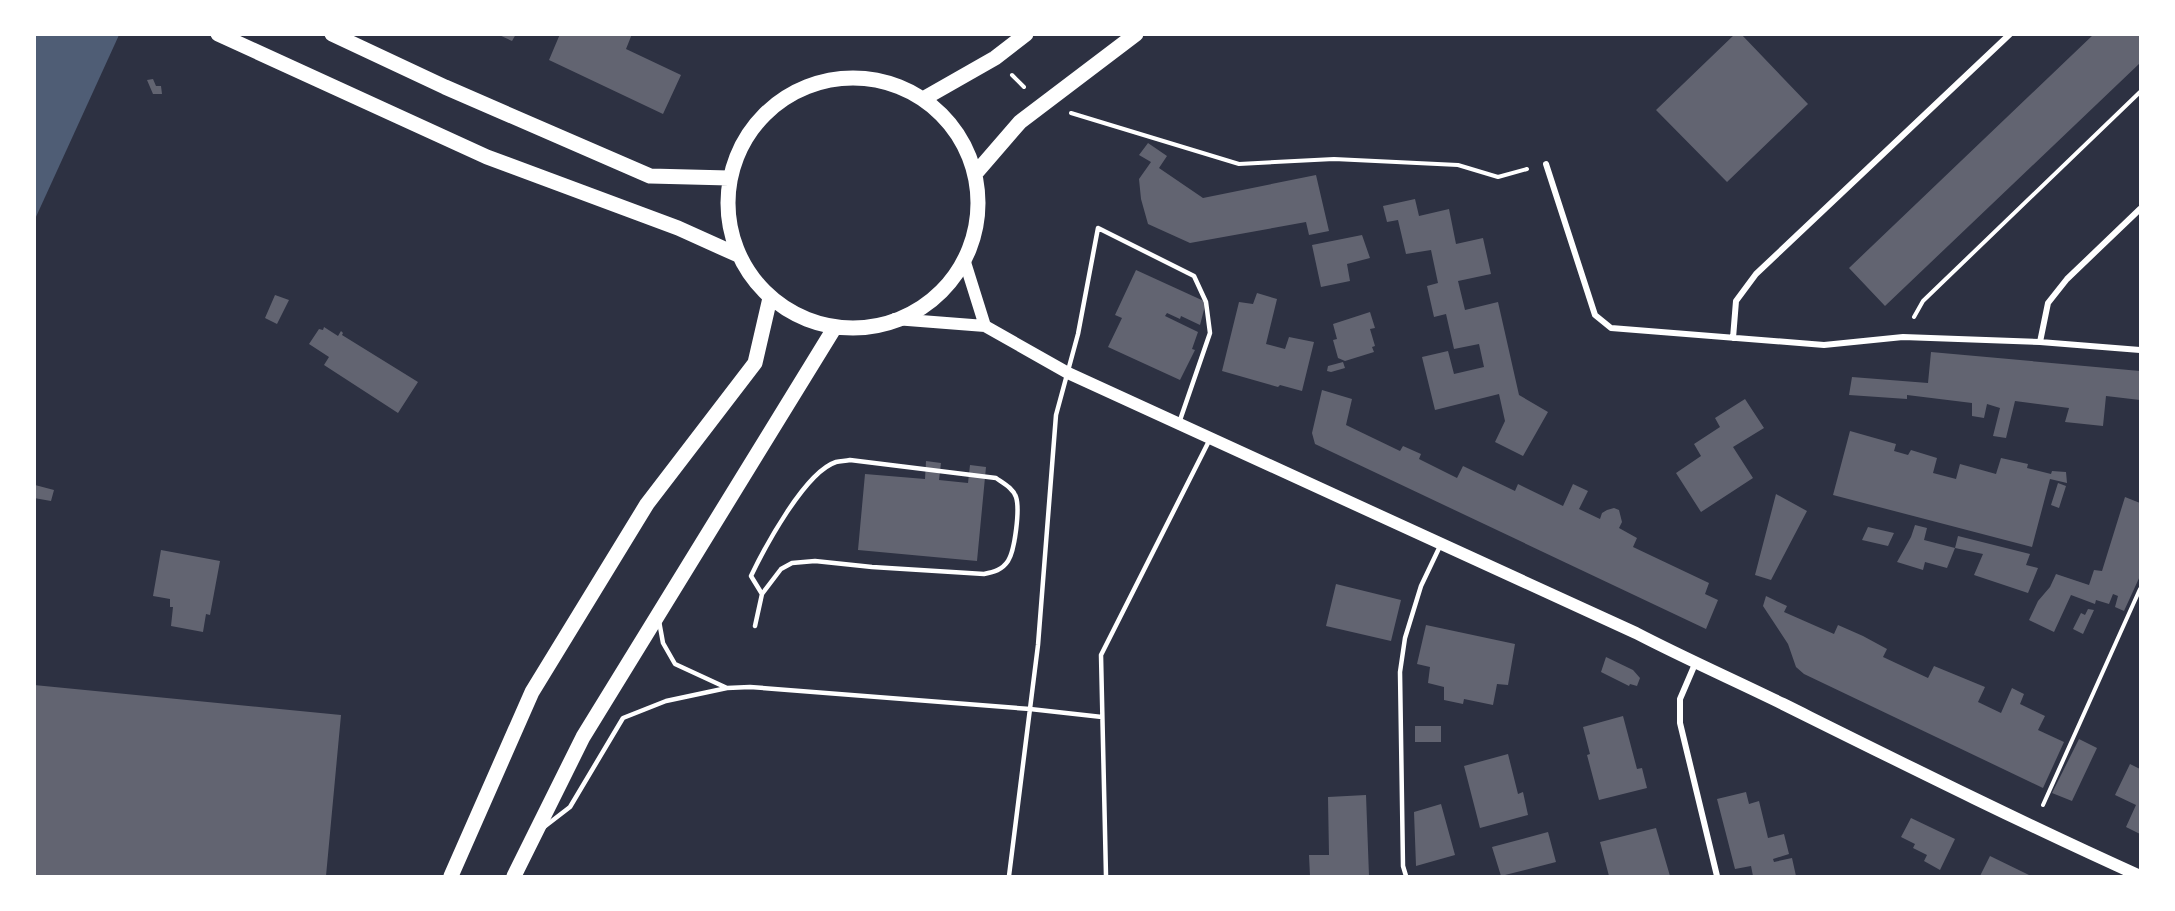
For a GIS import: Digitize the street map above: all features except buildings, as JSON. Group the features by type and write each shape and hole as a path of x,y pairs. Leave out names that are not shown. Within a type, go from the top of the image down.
{"main road":[{"path":"218,34 487,157 678,228 738,255"},
{"path":"332,34 445,87 650,176 729,178"},
{"path":"923,99 995,58 1026,34"},
{"path":"975,174 1020,122 1136,34"},
{"path":"845,78 886,82 923,99 946,119 964,145 975,174 978,207 973,240 964,259 938,295 916,310 872,327 835,327 800,317 770,298 752,278 738,255 728,217 729,178 744,139 770,108 805,87 845,78"},
{"path":"964,259 985,326"},
{"path":"451,876 532,693 646,504 755,363 770,298"},
{"path":"895,320 985,326 1068,373 1636,633 1695,664 1770,698 2033,827 2140,876"},
{"path":"513,876 583,737 835,327"}],"street":[{"path":"1733,338 1736,301 1756,273 2010,34"},
{"path":"1546,164 1595,315 1611,328 1824,345 1903,337 2040,342 2140,350"},
{"path":"2040,342 2048,303 2067,279 2140,209"},
{"path":"1695,664 1680,699 1680,723 1717,876"}],"lane":[{"path":"1009,876 1038,645 1056,415 1078,334 1098,228 1194,276 1206,302 1210,333 1179,423"},
{"path":"1106,876 1101,655 1210,439"},
{"path":"755,626 762,594 781,569 792,564 815,561 984,574 998,571 1007,562 1013,550 1016,495 1008,485 996,478 850,460 835,462 819,473 799,496 769,540 751,576 762,594"},
{"path":"1406,876 1402,866 1400,672 1405,638 1421,586 1441,544"},
{"path":"658,615 663,643 675,664 727,688"},
{"path":"535,834 570,807 623,718 666,701 727,688 750,687 1030,709 1102,717"}],"path":[{"path":"995,58 1042,105 1239,164 1334,159 1458,165 1498,177 1546,164"},
{"path":"1903,337 1923,301 2140,92"},
{"path":"2033,827 2140,589"}],"water":[{"path":"34,35 119,35 35,219"}]}
